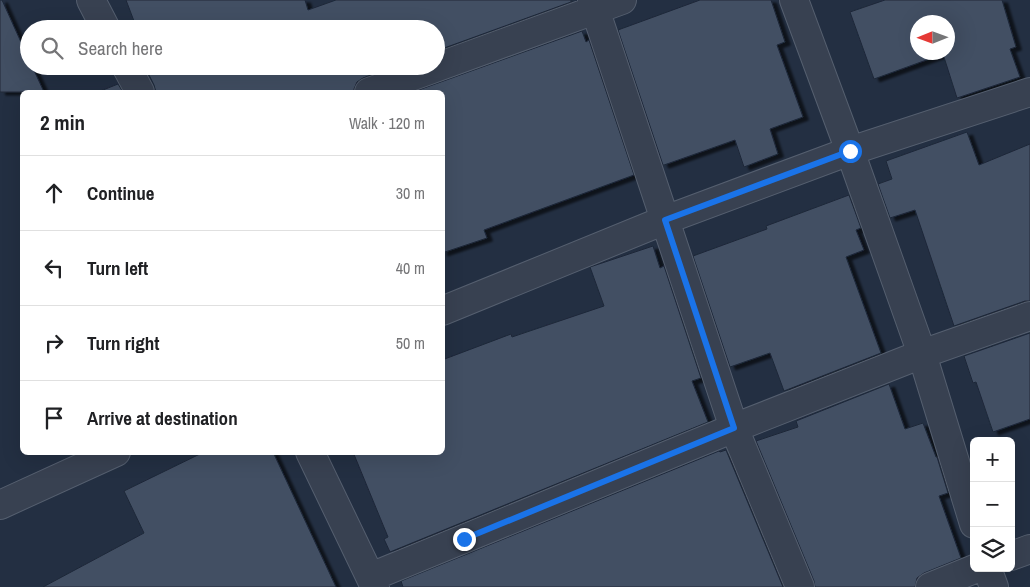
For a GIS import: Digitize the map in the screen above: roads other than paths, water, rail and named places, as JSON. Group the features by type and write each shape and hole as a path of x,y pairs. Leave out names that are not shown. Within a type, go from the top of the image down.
{"street":[{"path":"91,0 101,20"},
{"path":"445,63 594,5 622,0"},
{"path":"794,0 922,354 970,511"},
{"path":"594,5 734,428 800,587"},
{"path":"131,75 139,90"},
{"path":"374,90 413,75"},
{"path":"445,310 665,220 850,151 1030,92"},
{"path":"311,455 373,582 734,428 922,354 1030,316"},
{"path":"0,505 109,455"},
{"path":"1015,555 1030,549"},
{"path":"930,587 970,571"},
{"path":"988,572 994,587"}]}
